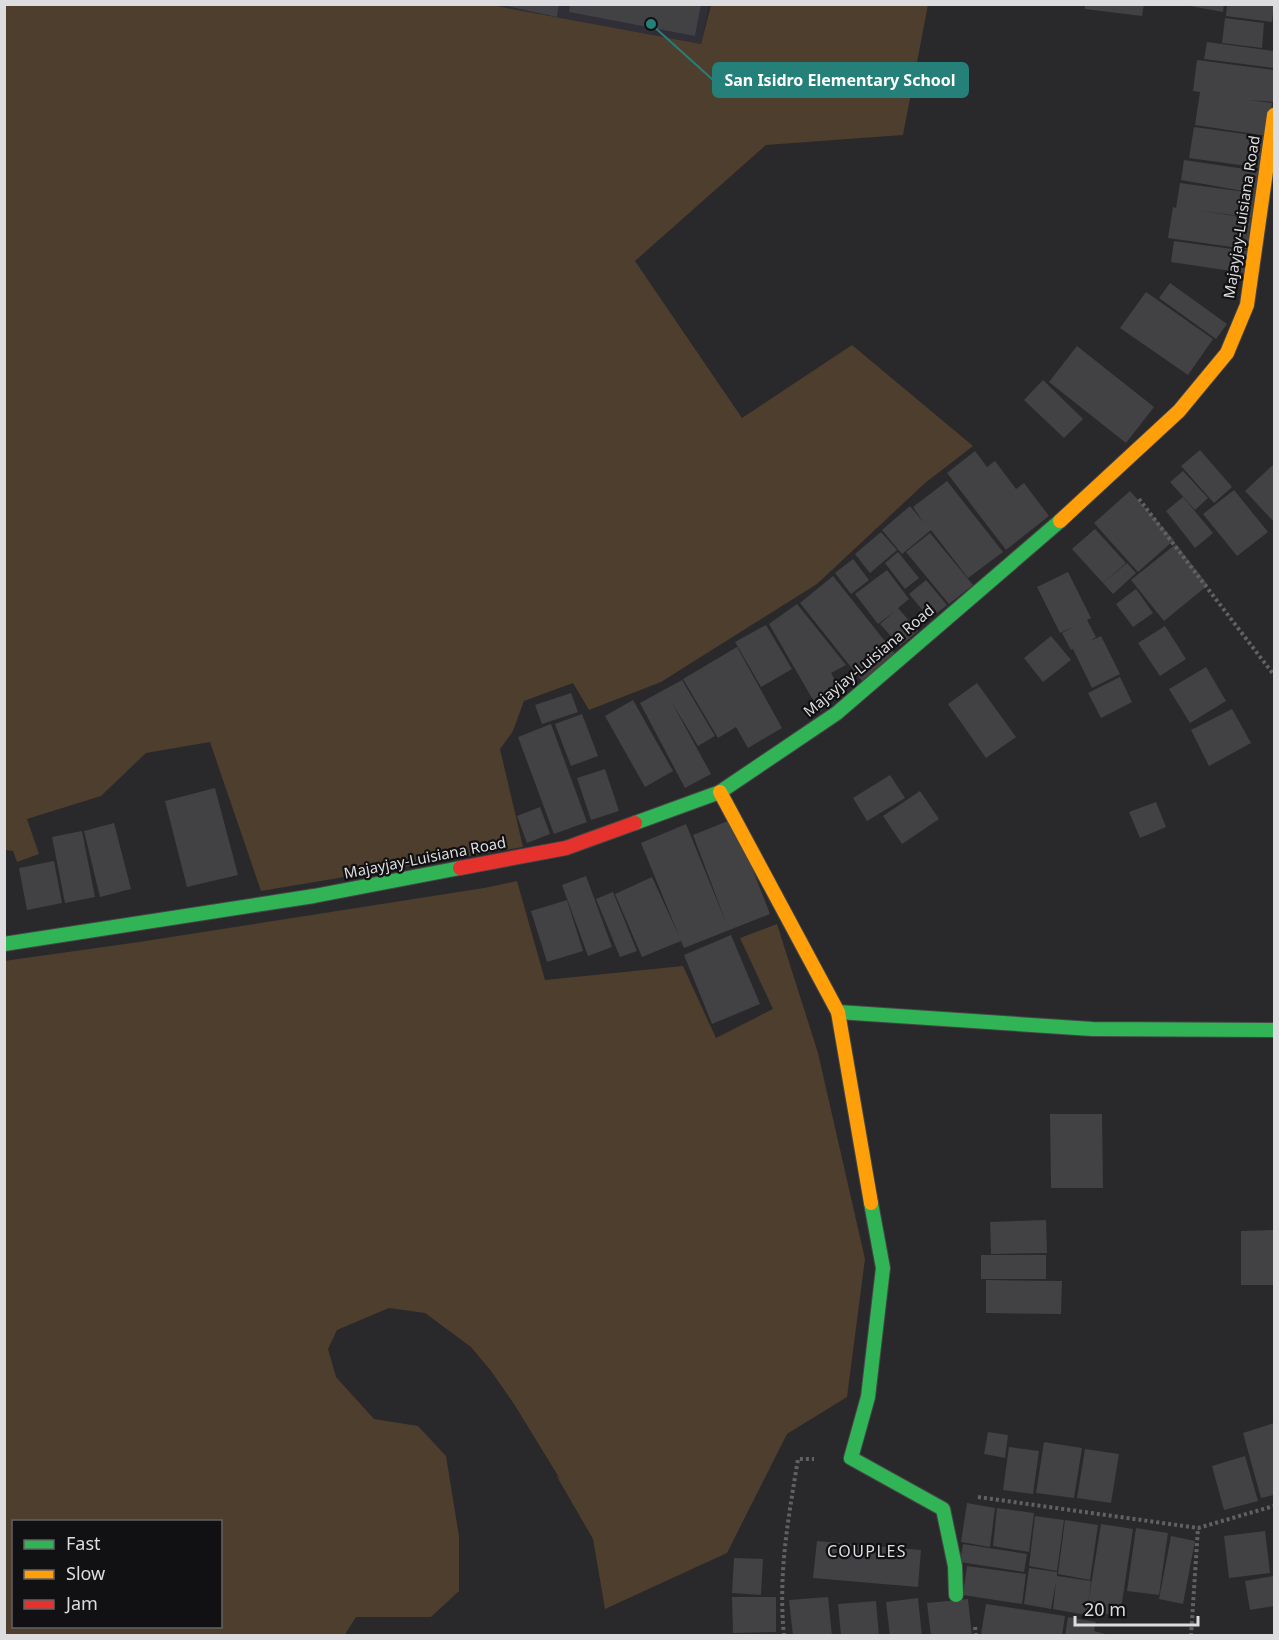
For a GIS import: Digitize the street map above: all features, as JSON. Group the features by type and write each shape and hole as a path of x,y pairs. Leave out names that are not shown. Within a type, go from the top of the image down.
{"street":[{"name":"Majayjay-Luisiana Road","path":"4,944 314,896 566,848 720,792 837,713 1116,470 1179,411 1227,353 1246,305 1275,115"},
{"path":"720,792 838,1012 883,1268 868,1397 850,1458 943,1509 955,1566 956,1595"},
{"path":"838,1012 1092,1029 1275,1030"}],"path":[{"path":"1116,470 1275,675"},
{"path":"784,1635 781,1606 784,1545 798,1459 850,1458"},
{"path":"943,1509 961,1494 1198,1528 1275,1506"},
{"path":"1191,1635 1198,1528"}],"shaded area":[{"path":"4,5 491,5 701,44 711,5 928,5 903,135 766,145 635,261 742,418 852,345 973,446 925,483 817,584 661,682 589,710 573,683 524,701 513,731 500,749 523,847 261,891 210,742 146,753 101,796 27,819 39,854 17,862 13,851 4,850"},
{"path":"491,5 709,5 701,44"},
{"path":"517,881 545,980 683,966 716,1038 773,1009 740,938 777,924 818,1053 865,1259 847,1397 787,1434 727,1553 605,1609 593,1539 556,1475 560,1479 491,1371 471,1347 425,1313 389,1308 337,1330 328,1349 336,1377 374,1419 418,1426 446,1456 459,1536 459,1591 431,1617 356,1617 344,1636 5,1635 4,961 139,942"}],"building":[{"path":"498,4 559,4 557,17"},
{"path":"570,4 701,4 695,36 569,12"},
{"path":"1085,4 1144,4 1142,16 1085,9"},
{"path":"1179,4 1224,4 1223,12"},
{"path":"1227,4 1274,4 1272,22 1226,16"},
{"path":"1225,18 1264,23 1262,48 1222,43"},
{"path":"1207,42 1274,51 1274,68 1204,59"},
{"path":"1197,60 1274,70 1274,102 1250,100 1272,103 1268,136 1195,125 1200,92 1193,91"},
{"path":"1194,127 1267,137 1262,168 1189,158"},
{"path":"1184,160 1265,172 1258,219 1198,210 1258,220 1253,250 1168,238 1180,183 1260,194 1181,180"},
{"path":"1174,241 1254,252 1251,274 1171,262"},
{"path":"1170,283 1227,324 1216,339 1159,298"},
{"path":"1146,292 1213,339 1188,375 1120,328"},
{"path":"1077,346 1154,407 1126,443 1049,382"},
{"path":"1043,380 1083,419 1064,438 1024,400"},
{"path":"1200,450 1232,487 1214,503 1181,466"},
{"path":"975,451 987,467 995,461 1016,489 1024,483 1049,516 1006,550 947,473"},
{"path":"1274,464 1274,522 1245,491"},
{"path":"1183,471 1208,498 1195,510 1170,482"},
{"path":"947,481 1003,552 968,578 931,530 902,554 882,530 910,506 924,523 913,507"},
{"path":"1234,490 1268,532 1237,556 1203,514"},
{"path":"1130,491 1174,540 1138,572 1094,523"},
{"path":"1183,497 1213,533 1195,548 1166,511"},
{"path":"1095,529 1126,563 1103,583 1072,549"},
{"path":"881,532 897,550 870,573 855,554"},
{"path":"930,533 973,585 949,604 906,552"},
{"path":"1176,544 1208,585 1164,621 1131,580"},
{"path":"898,552 919,578 905,589 885,563"},
{"path":"853,559 869,580 851,594 835,573"},
{"path":"1127,563 1136,573 1113,594 1103,583"},
{"path":"887,570 909,599 898,608 918,631 900,646 880,624 895,611 878,624 855,594"},
{"path":"1068,572 1091,618 1087,620 1096,637 1090,641 1101,636 1120,674 1092,688 1073,649 1071,650 1062,633 1075,626 1060,633 1037,587"},
{"path":"833,576 896,655 862,681 800,603"},
{"path":"926,580 947,605 930,619 909,594"},
{"path":"1136,589 1153,613 1133,627 1116,604"},
{"path":"797,604 846,665 831,673 842,693 820,712 769,624"},
{"path":"766,625 792,669 761,687 735,642"},
{"path":"1165,626 1186,659 1160,676 1138,643"},
{"path":"1051,636 1071,660 1043,682 1024,658"},
{"path":"737,647 782,728 748,748 736,727 718,738 683,679"},
{"path":"1206,667 1226,701 1190,723 1169,689"},
{"path":"1120,677 1132,702 1101,718 1088,693"},
{"path":"682,680 715,736 698,746 671,701 711,774 685,788 640,703"},
{"path":"977,683 1016,737 986,758 948,704"},
{"path":"571,693 578,712 542,724 535,705"},
{"path":"633,700 673,771 645,787 605,716"},
{"path":"1232,709 1251,743 1209,766 1191,730"},
{"path":"582,714 598,756 571,766 555,724"},
{"path":"551,724 587,822 554,834 518,737"},
{"path":"605,769 619,811 591,820 577,778"},
{"path":"890,775 905,798 867,821 853,798"},
{"path":"215,788 238,875 187,887 165,801"},
{"path":"920,791 939,819 902,844 883,816"},
{"path":"1156,802 1166,827 1140,838 1129,812"},
{"path":"540,807 550,834 527,843 517,816"},
{"path":"733,819 770,914 684,948 681,941 642,957 615,894 652,877 679,936 641,843 686,824 727,925 693,835"},
{"path":"114,823 131,889 100,897 84,831"},
{"path":"82,831 95,897 65,903 52,837"},
{"path":"54,861 62,903 27,910 19,868"},
{"path":"586,876 612,947 588,956 562,885"},
{"path":"613,892 637,951 620,957 596,899"},
{"path":"567,900 583,951 547,962 531,911"},
{"path":"731,935 760,1004 712,1024 684,955"},
{"path":"1050,1114 1102,1114 1103,1188 1051,1188"},
{"path":"1046,1220 1047,1253 991,1254 990,1222"},
{"path":"1274,1230 1274,1285 1241,1285 1241,1231"},
{"path":"981,1255 1046,1255 1046,1279 981,1279"},
{"path":"986,1280 1062,1281 1061,1314 986,1313"},
{"path":"1274,1423 1274,1495 1261,1498 1243,1433"},
{"path":"988,1432 1008,1435 1005,1458 984,1454"},
{"path":"1044,1442 1082,1448 1074,1498 1036,1493"},
{"path":"1009,1447 1039,1451 1033,1494 1003,1490"},
{"path":"1085,1449 1119,1454 1111,1503 1077,1498"},
{"path":"1245,1456 1258,1501 1224,1510 1212,1466"},
{"path":"967,1503 995,1508 990,1547 961,1542"},
{"path":"997,1508 1034,1513 1029,1552 993,1546"},
{"path":"1035,1516 1064,1520 1057,1571 1029,1566"},
{"path":"1065,1520 1098,1525 1090,1580 1058,1574"},
{"path":"1101,1524 1133,1529 1120,1616 1087,1611 1086,1615 1053,1609 1056,1582 1051,1609 1024,1604 1029,1568 1057,1572 1057,1576 1091,1581 1088,1604"},
{"path":"1136,1528 1168,1533 1159,1595 1127,1591"},
{"path":"1265,1531 1270,1573 1229,1578 1224,1536"},
{"path":"1171,1536 1195,1541 1183,1604 1159,1599"},
{"path":"817,1541 921,1550 918,1587 813,1578"},
{"path":"963,1544 1027,1554 1024,1572 960,1562"},
{"path":"734,1558 763,1559 761,1595 732,1593"},
{"path":"967,1566 1026,1574 1022,1604 963,1595"},
{"path":"1274,1576 1274,1606 1250,1610 1245,1581"},
{"path":"732,1597 776,1597 776,1632 733,1633"},
{"path":"828,1597 832,1636 793,1636 789,1600"},
{"path":"918,1598 922,1636 890,1636 886,1602"},
{"path":"968,1599 972,1636 931,1636 927,1603"},
{"path":"876,1601 879,1636 841,1636 838,1604"},
{"path":"986,1604 1065,1616 1062,1636 981,1634"},
{"path":"1068,1617 1096,1622 1094,1631 1113,1636 1065,1636"}],"traffic: fast":[{"path":"635,823 720,792 837,713 1060,521"},
{"path":"4,944 314,896 460,868"},
{"path":"838,1012 1092,1029 1274,1030"},
{"path":"871,1203 883,1268 868,1397 851,1458 943,1509 955,1566 956,1595"}],"traffic: slow":[{"path":"1060,521 1179,411 1227,353 1247,305 1274,115"},
{"path":"720,792 838,1012 871,1203"}],"traffic: jam":[{"path":"460,868 566,848 635,823"}],"place":[{"name":"San Isidro Elementary School","path":"651,24"}],"district":[{"name":"COUPLES","path":"867,1551"}]}
